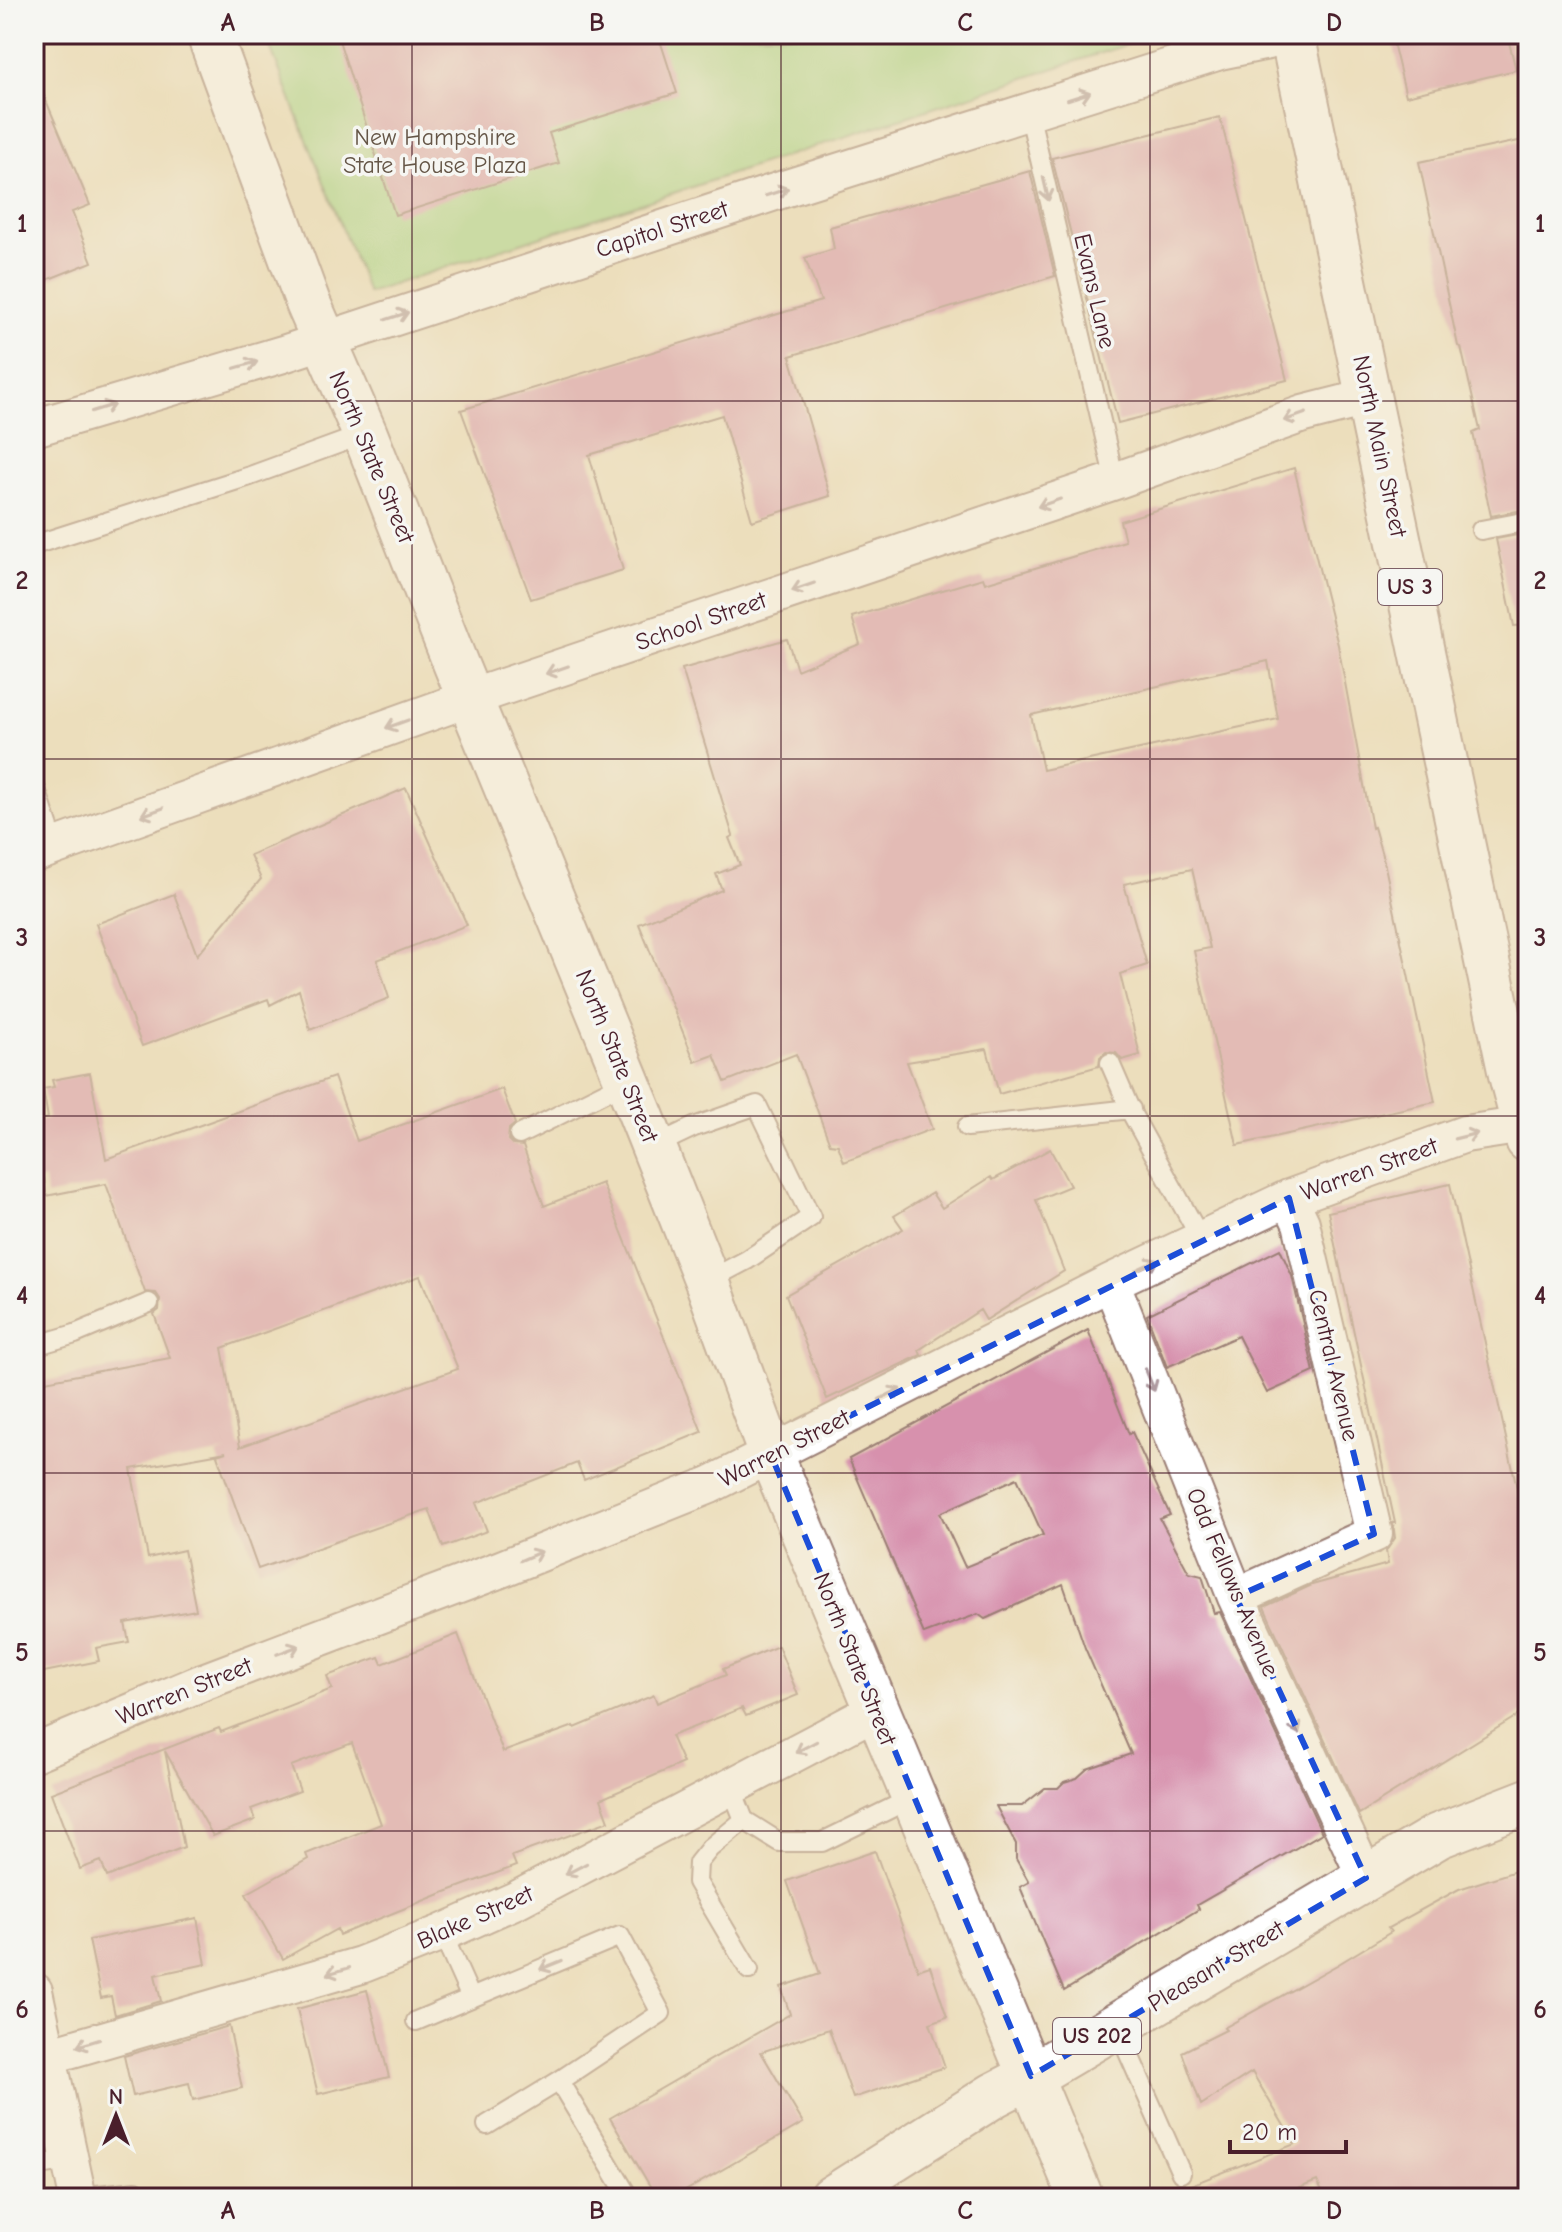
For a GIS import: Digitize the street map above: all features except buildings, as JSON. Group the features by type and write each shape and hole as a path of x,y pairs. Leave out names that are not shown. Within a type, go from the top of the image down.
{"street":[{"name":"North State Street","path":"209,34 323,341 365,434 654,1147 771,1455 875,1711 1081,2198"},
{"name":"Capitol Street","path":"34,428 323,341 757,198 1220,51 1292,35"},
{"name":"North Main Street","path":"1292,35 1504,1044 1526,1132"},
{"name":"School Street","path":"44,850 470,698 1115,481 1303,414 1370,397"},
{"name":"Warren Street","path":"34,1753 203,1682 710,1485 1111,1282 1289,1198 1465,1134 1526,1132"},
{"name":"Central Avenue","path":"1236,1597 1374,1534 1301,1223 1289,1198"},
{"name":"Odd Fellows Avenue","path":"1111,1282 1236,1597 1366,1878"},
{"name":"Blake Street","path":"41,2058 361,1965 442,1933 516,1900 875,1711"},
{"name":"Pleasant Street","path":"832,2198 994,2095 1438,1836 1528,1801"},
{"path":"34,1991 41,2058 78,2197"}],"lane":[{"name":"Evans Lane","path":"1029,112 1115,481"},
{"path":"34,545 250,476 365,434"},
{"path":"1481,530 1528,521"},
{"path":"34,783 44,850"},
{"path":"1110,1063 1131,1109 1201,1239"},
{"path":"519,1135 627,1081"},
{"path":"654,1147 694,1127 757,1105 811,1217 747,1260 707,1281"},
{"path":"967,1127 1131,1109"},
{"path":"34,1346 75,1334 149,1303"},
{"path":"731,1787 744,1820 779,1842 822,1842 912,1798"},
{"path":"744,1820 710,1848 698,1863 697,1882 749,1970"},
{"path":"442,1933 471,1998"},
{"path":"416,2021 620,1936 661,2013 487,2125"},
{"path":"1116,2025 1181,2173"},
{"path":"559,2081 629,2198"},
{"path":"34,2166 70,2160"},
{"path":"78,2197 136,2191 145,2198"}],"highlighted area":[{"path":"1289,1198 1374,1534 1236,1597 1366,1878 1031,2076 771,1455"}],"green space":[{"name":"New Hampshire State House Plaza","path":"265,34 1159,34 368,293"}]}
